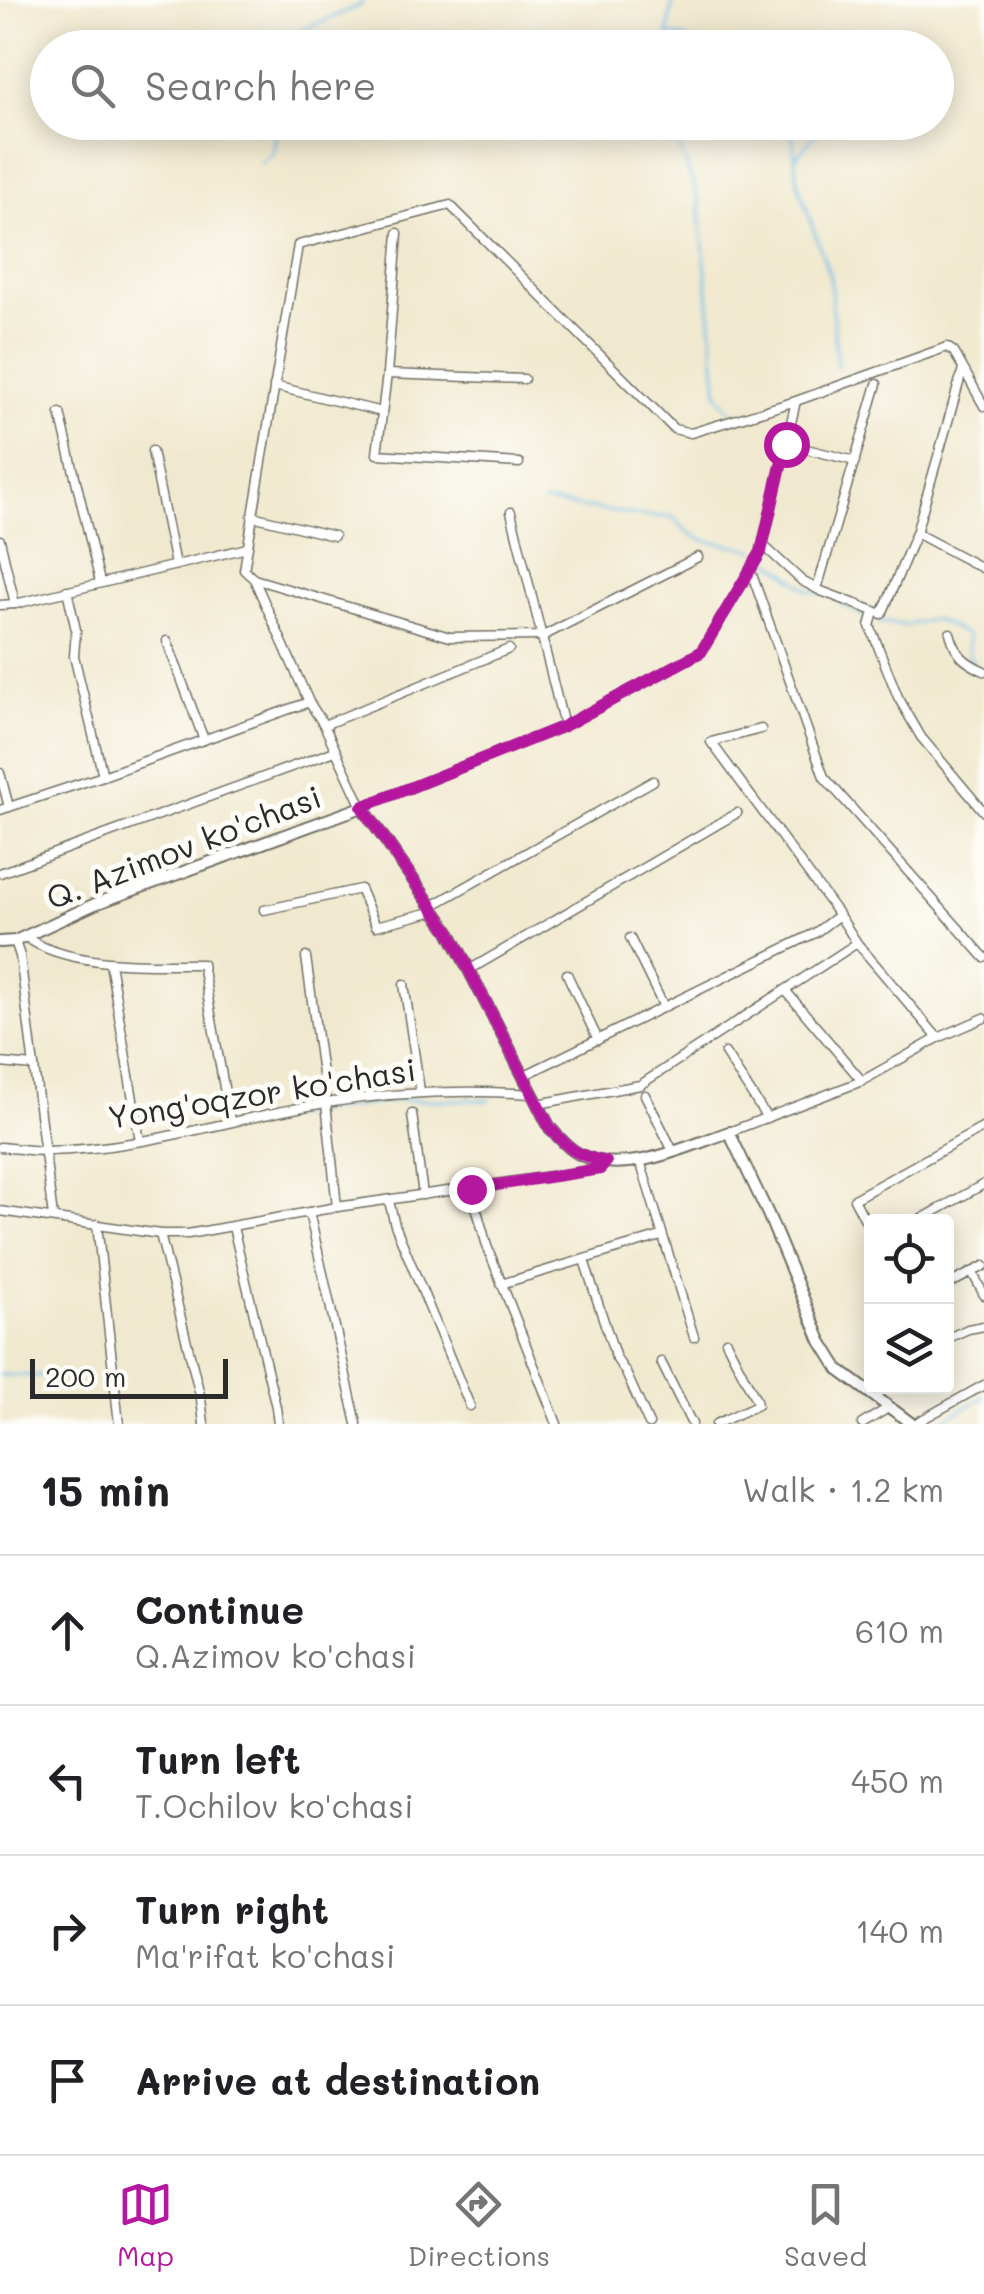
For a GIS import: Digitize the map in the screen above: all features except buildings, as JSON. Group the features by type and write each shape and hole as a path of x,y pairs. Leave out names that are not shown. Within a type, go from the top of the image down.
{"main road":[{"path":"362,807 449,931 550,1128 582,1156 606,1162 640,1161 729,1132 822,1341 839,1370 913,1424"},
{"name":"Q. Azimov ko'chasi","path":"20,939 95,904 362,807"},
{"path":"0,942 20,939"}],"street":[{"path":"796,401 763,545 701,652 564,726 362,807 324,725 308,702 254,579 244,570 298,245 450,205 674,429 690,433 796,401 947,347 954,352 984,406"},
{"path":"398,234 377,454 519,463"},
{"path":"763,545 802,582 882,614 916,533 963,369"},
{"path":"387,374 524,379"},
{"path":"817,589 877,384"},
{"path":"274,386 382,412"},
{"path":"60,413 100,582"},
{"path":"786,444 855,461"},
{"path":"152,451 174,565"},
{"path":"510,512 564,726"},
{"path":"252,516 334,536"},
{"path":"916,533 984,569"},
{"path":"0,540 15,604"},
{"path":"0,605 247,548"},
{"path":"254,579 450,637 543,636 698,557"},
{"path":"750,569 824,777 984,957"},
{"path":"67,590 76,630 74,656 103,776"},
{"path":"874,612 870,626 906,710 921,737 984,812"},
{"path":"950,633 954,650 966,663 984,670"},
{"path":"167,641 204,740"},
{"path":"324,725 509,649"},
{"path":"0,773 4,808 308,702"},
{"path":"760,729 711,742 840,914 857,944 938,1038"},
{"path":"0,873 334,751"},
{"path":"264,910 360,889 376,926 433,908 652,781"},
{"path":"468,970 737,813"},
{"path":"523,1076 815,932 840,914"},
{"path":"630,938 664,1007"},
{"path":"53,1217 20,939 110,964 202,964 230,1121"},
{"name":"Yong'oqzor ko'chasi","path":"0,1147 44,1151 140,1141 326,1103 420,1091 475,1090 535,1099 640,1085 857,944"},
{"path":"306,958 337,1207"},
{"path":"110,964 140,1141"},
{"path":"567,974 598,1040"},
{"path":"404,984 420,1091"},
{"path":"785,990 862,1081"},
{"path":"729,1132 862,1081 938,1038 984,1018"},
{"path":"725,1052 767,1118"},
{"path":"0,1063 34,1066"},
{"path":"646,1095 673,1151"},
{"path":"412,1114 423,1195"},
{"path":"864,1218 854,1199 984,1127"},
{"path":"640,1161 694,1337"},
{"path":"0,1211 160,1234 188,1234 337,1207 600,1169 606,1162"},
{"path":"930,1214 984,1184"},
{"path":"471,1189 487,1246 557,1424"},
{"path":"390,1200 394,1225 470,1406"},
{"path":"310,1212 357,1424"},
{"path":"97,1224 119,1424"},
{"path":"233,1227 278,1424"},
{"path":"160,1234 204,1424"},
{"path":"501,1284 661,1236"},
{"path":"584,1260 616,1358 649,1424"},
{"path":"954,1281 984,1266"},
{"path":"972,1272 984,1295"},
{"path":"954,1335 984,1326"},
{"path":"716,1424 757,1404 726,1340"},
{"path":"661,1362 692,1424"},
{"path":"913,1424 984,1385"},
{"path":"862,1424 888,1408"}],"waterway":[{"path":"303,30 361,5 362,0"},
{"path":"669,30 673,0"},
{"path":"260,163 273,154 275,140"},
{"path":"677,140 699,201 718,394 733,415"},
{"path":"793,140 798,184 830,277 837,367"},
{"path":"796,157 811,140"},
{"path":"544,502 673,517 698,538 755,551"},
{"path":"762,554 808,590 820,594"},
{"path":"837,601 866,618"},
{"path":"878,622 905,625 935,619 967,635 969,657 974,662"},
{"path":"332,1110 397,1100 490,1100"},
{"path":"253,1121 324,1111"},
{"path":"0,1375 57,1376"},
{"path":"937,1424 984,1397"}],"route":[{"path":"471,1189 600,1169 606,1162 582,1156 550,1128 449,931 362,807 564,726 701,652 761,552 786,444"}]}
